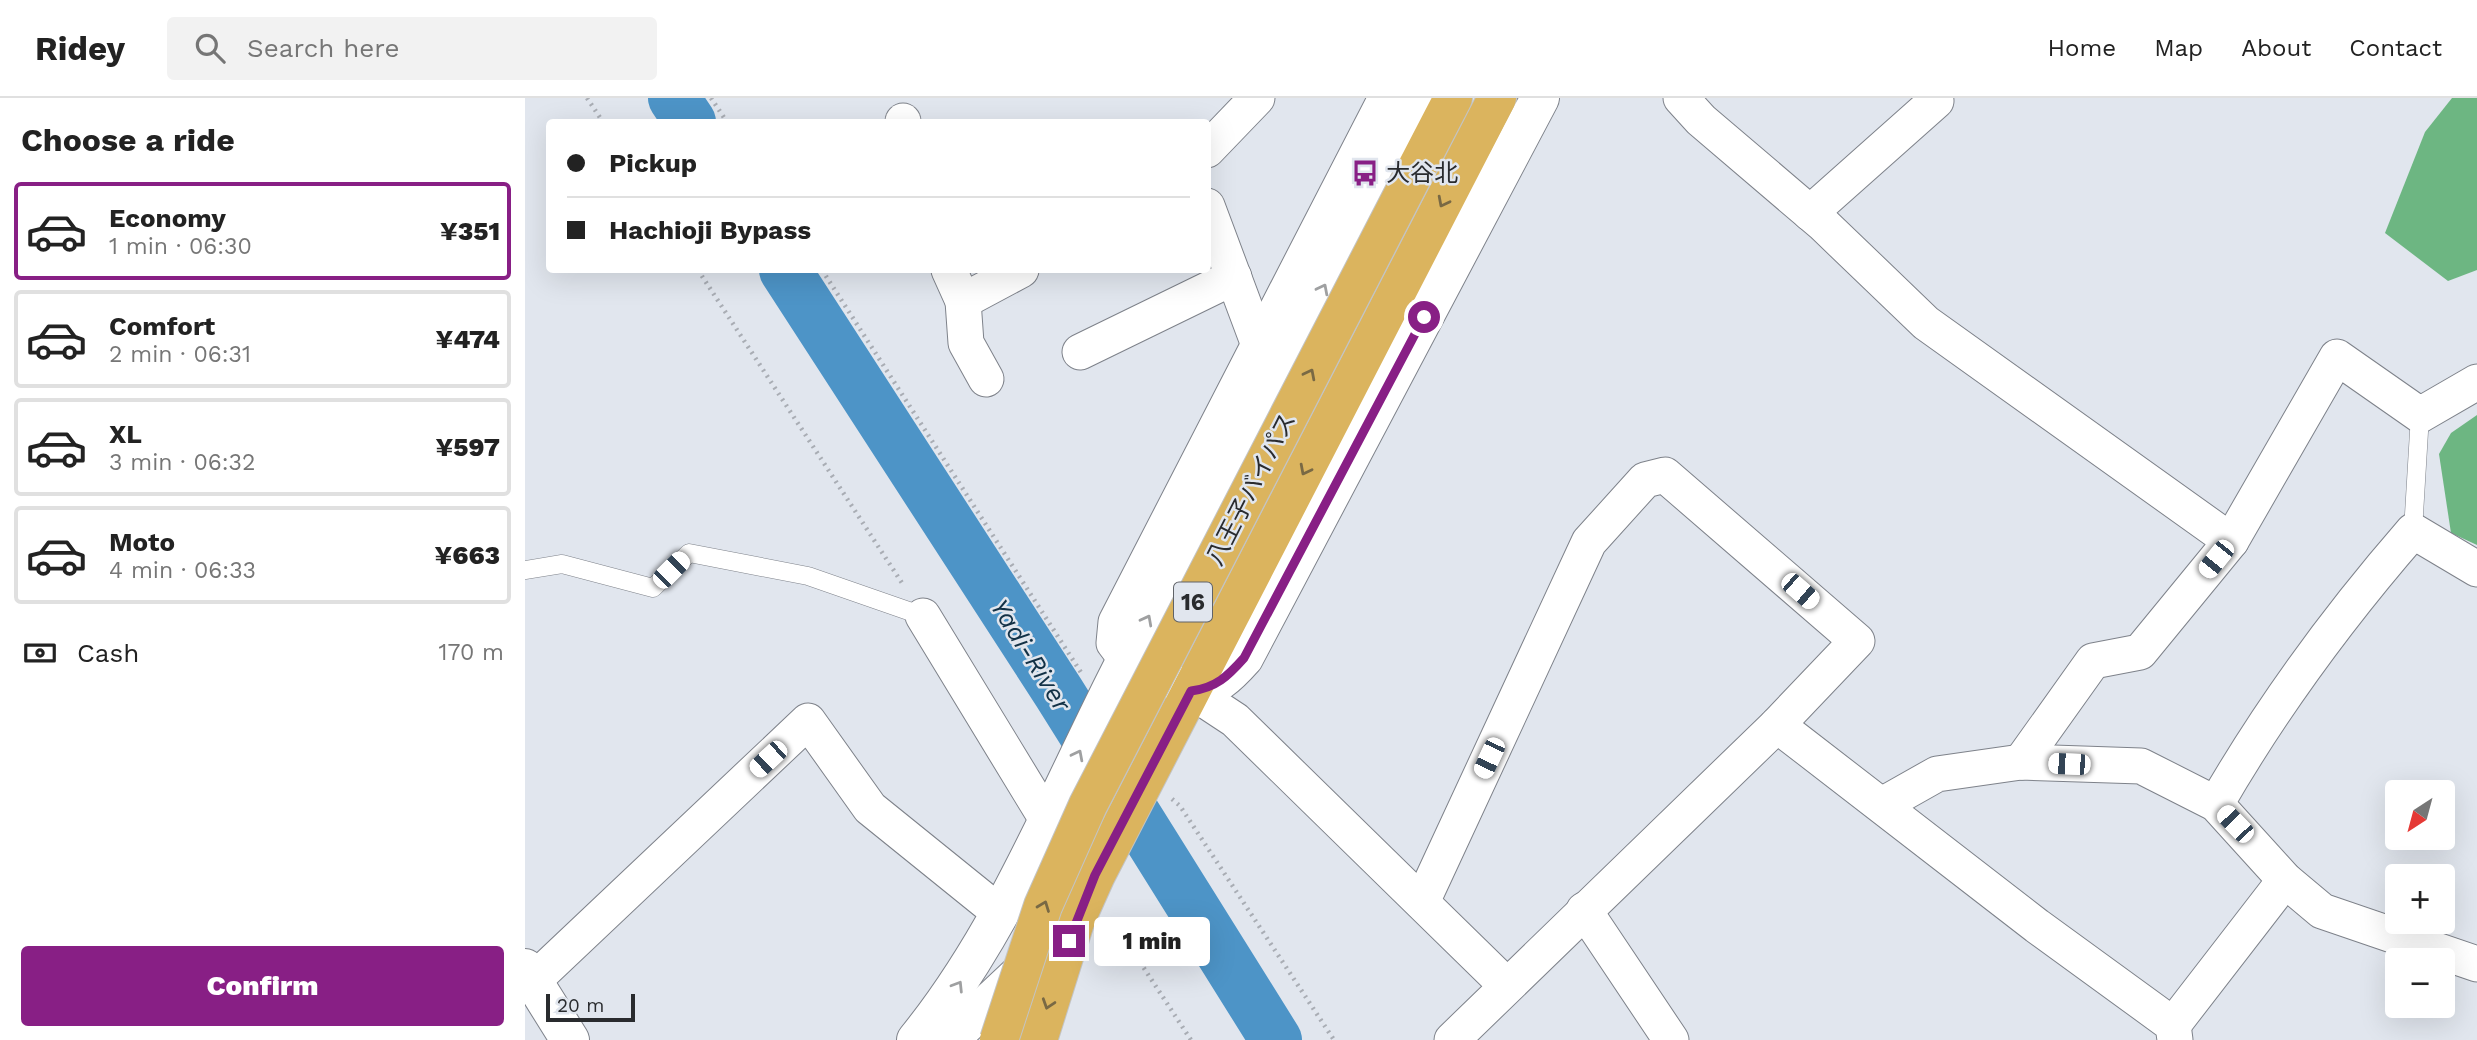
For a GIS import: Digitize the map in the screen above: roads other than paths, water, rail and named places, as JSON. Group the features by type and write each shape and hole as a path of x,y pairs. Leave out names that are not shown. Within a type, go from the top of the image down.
{"highway":[{"name":"八王子バイパス","path":"999,1040 1043,906 1082,816 1453,98"},
{"name":"八王子バイパス","path":"1087,896 1145,776 1497,98"},
{"name":"16","path":"1038,1040 1087,896"}],"street":[{"path":"1211,146 1257,98"},
{"path":"1386,98 1116,621 1114,643 1126,659 1191,691 1235,720 1506,985"},
{"path":"916,1040 949,1000 1000,913 1126,659 1311,312 1419,98"},
{"path":"1191,691 1209,689 1227,677 1244,658 1540,98"},
{"path":"1682,98 1701,120 1810,213 1926,323 2231,541"},
{"path":"1810,213 1936,101 1934,98"},
{"path":"1211,217 1259,345"},
{"path":"950,273 963,301 966,343 986,379"},
{"path":"963,301 1015,273"},
{"path":"1080,352 1234,277"},
{"path":"2021,762 2093,661 2140,652 2231,541 2337,357 2420,415 2477,382"},
{"path":"1422,902 1589,542 1645,480 1665,475 1857,641 1777,725 1506,985 1453,1040"},
{"path":"2217,804 2245,755 2356,597 2413,531 2477,569"},
{"path":"923,616 1048,813"},
{"path":"570,1040 529,974 808,722 870,808 1000,913"},
{"path":"1777,725 2174,1032 2285,880"},
{"path":"1882,806 1937,774 2021,762 2141,766 2217,804 2285,880 2322,911 2477,964"},
{"path":"949,1040 1087,896"},
{"path":"1584,911 1671,1040"}],"lane":[{"path":"2413,531 2420,415"},
{"path":"525,570 562,564 653,588 689,553 808,576 923,616"}],"waterway":[{"name":"Yadi-River","path":"674,98 688,119"},
{"name":"Yadi-River","path":"787,273 1059,693 1276,1040"}],"place":[{"name":"大谷北","path":"1365,173"}]}
